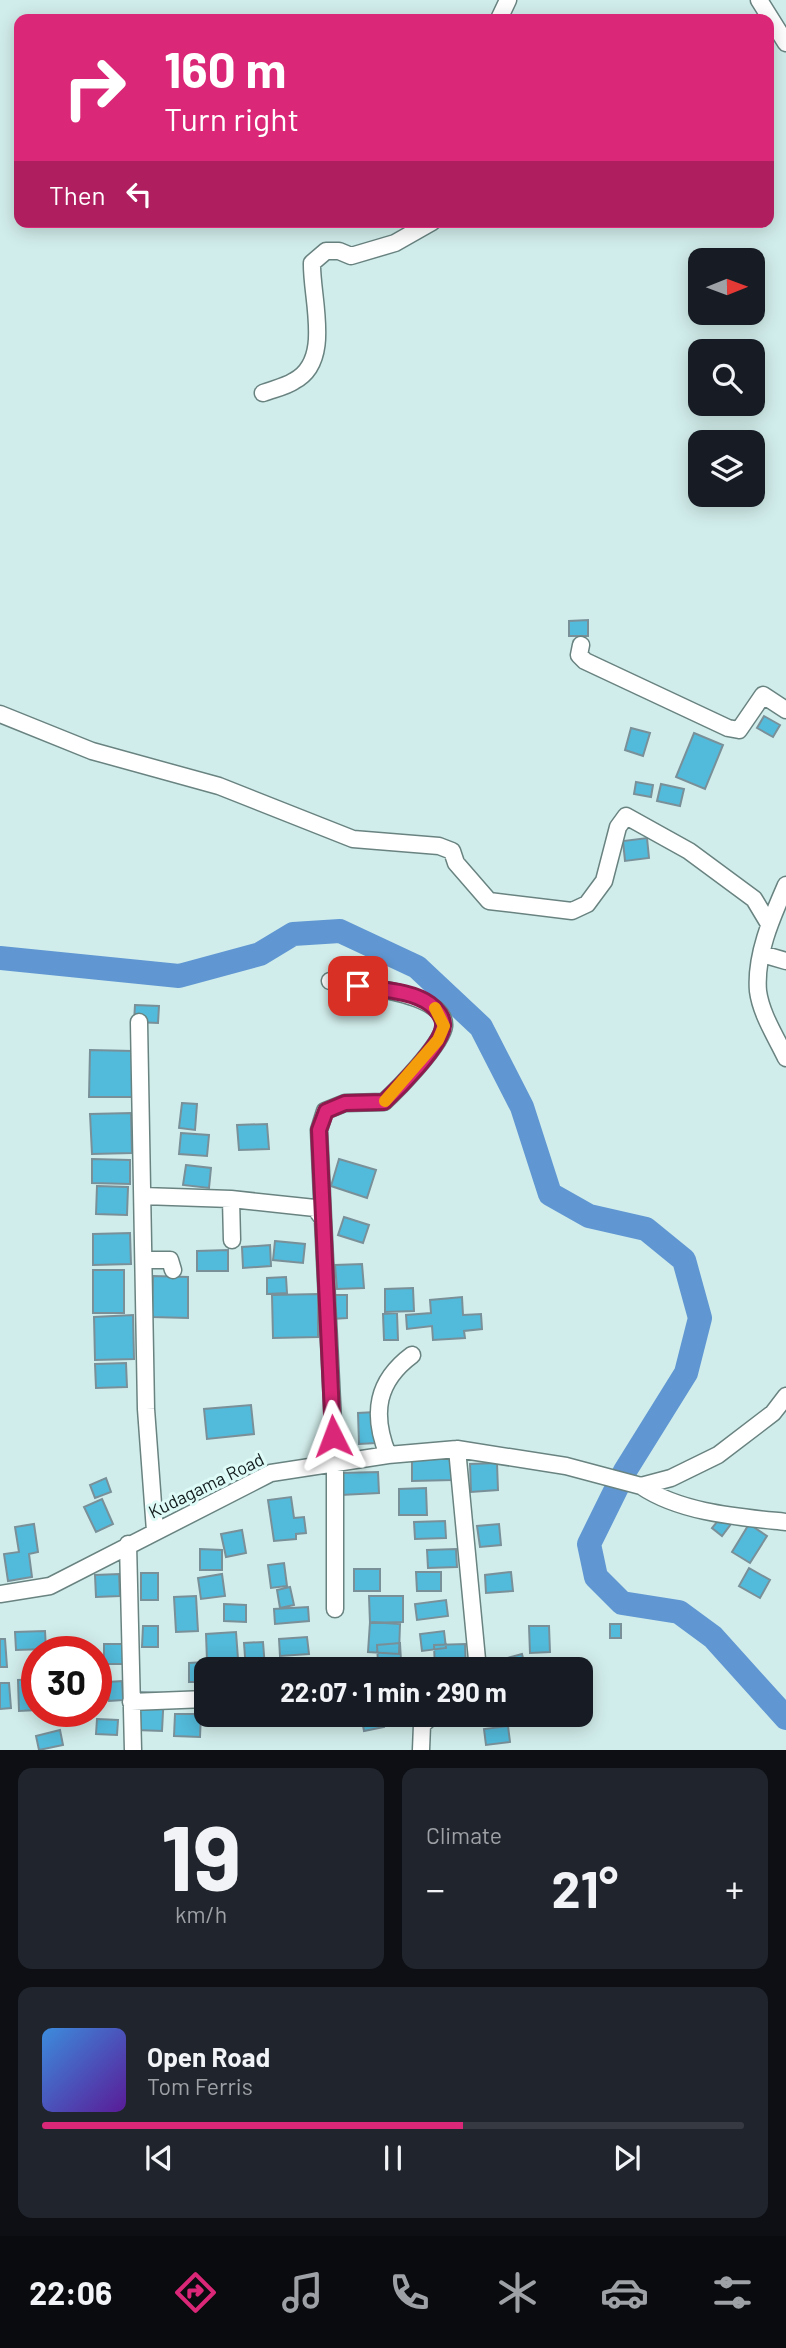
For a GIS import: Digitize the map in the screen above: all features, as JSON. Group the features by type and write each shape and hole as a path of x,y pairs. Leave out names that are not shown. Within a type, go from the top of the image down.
{"street":[{"path":"774,24 786,43"},
{"path":"263,393 297,381 315,356 318,328 311,288 312,263 326,251 339,251 351,257 395,243 421,228"},
{"path":"581,645 579,655 585,661 728,728 740,730 763,695 786,710"},
{"path":"0,714 92,751 219,786 353,839 439,846 452,851 456,863 489,901 572,911 587,904 604,881 618,827 626,816 690,851 754,899 769,923"},
{"path":"786,885 769,923 758,991 768,1022 786,1058"},
{"path":"762,954 786,961"},
{"path":"330,981 412,996 430,1004 441,1015 444,1026 438,1040 384,1102 345,1103 326,1111 319,1130 335,1463 335,1609"},
{"path":"139,1022 146,1409 155,1531"},
{"path":"142,1196 231,1199 315,1208 323,1219"},
{"path":"231,1199 232,1240"},
{"path":"144,1260 170,1260 173,1270"},
{"path":"388,1455 383,1442 380,1391 395,1368 412,1354"},
{"path":"641,1486 671,1478 718,1455 773,1413 786,1396"},
{"path":"457,1449 477,1657"},
{"name":"Kudagama Road","path":"0,1594 50,1586 271,1473 388,1455 457,1449 566,1466 641,1486"},
{"path":"641,1486 656,1496 725,1515 786,1522"},
{"path":"128,1544 133,1749"},
{"path":"131,1702 194,1699"},
{"path":"421,1749 422,1727"}],"building":[{"path":"588,620 588,636 569,636 569,621"},
{"path":"764,716 780,725 773,737 757,728"},
{"path":"631,728 650,733 643,756 625,750"},
{"path":"694,733 723,745 705,789 676,777"},
{"path":"636,782 653,785 651,797 634,794"},
{"path":"661,784 684,789 680,806 657,801"},
{"path":"647,838 649,858 625,861 623,841"},
{"path":"135,1005 159,1006 158,1023 134,1022"},
{"path":"90,1050 133,1051 132,1097 89,1097"},
{"path":"182,1103 197,1104 195,1130 179,1128"},
{"path":"131,1113 132,1153 92,1154 90,1114"},
{"path":"267,1124 269,1149 239,1150 237,1125"},
{"path":"181,1133 209,1135 207,1156 179,1154"},
{"path":"92,1159 130,1160 130,1184 92,1183"},
{"path":"339,1159 376,1170 367,1198 331,1186"},
{"path":"186,1165 211,1168 209,1188 183,1185"},
{"path":"97,1186 128,1187 127,1215 96,1214"},
{"path":"344,1217 369,1225 363,1243 338,1235"},
{"path":"130,1233 131,1264 93,1265 93,1234"},
{"path":"275,1241 305,1244 303,1263 273,1260"},
{"path":"270,1245 271,1266 243,1268 242,1247"},
{"path":"228,1250 228,1271 197,1271 197,1251"},
{"path":"362,1264 364,1288 337,1289 335,1265"},
{"path":"93,1270 124,1270 124,1313 93,1313"},
{"path":"153,1276 188,1277 188,1318 152,1317"},
{"path":"286,1277 287,1293 267,1294 267,1278"},
{"path":"413,1288 414,1311 385,1312 385,1289"},
{"path":"318,1294 318,1337 273,1338 272,1295"},
{"path":"332,1295 347,1295 347,1318 332,1319"},
{"path":"462,1297 463,1315 481,1314 482,1329 464,1331 465,1338 433,1340 432,1326 407,1329 406,1315 431,1313 430,1300"},
{"path":"397,1313 398,1340 384,1340 383,1314"},
{"path":"133,1315 134,1359 95,1360 94,1317"},
{"path":"126,1363 127,1387 96,1388 95,1364"},
{"path":"251,1405 254,1434 207,1439 204,1409"},
{"path":"375,1412 376,1443 359,1444 358,1413"},
{"path":"452,1457 453,1480 412,1481 412,1458"},
{"path":"497,1463 498,1490 471,1492 470,1464"},
{"path":"378,1472 379,1493 341,1495 341,1473"},
{"path":"106,1478 111,1492 95,1498 90,1485"},
{"path":"426,1488 427,1515 399,1515 399,1489"},
{"path":"291,1497 294,1518 304,1517 306,1533 296,1534 296,1539 274,1541 268,1500"},
{"path":"102,1499 113,1524 96,1532 84,1507"},
{"path":"721,1517 731,1524 722,1536 712,1528"},
{"path":"445,1521 446,1538 415,1539 414,1522"},
{"path":"34,1524 38,1552 29,1554 32,1577 8,1581 4,1554 19,1552 15,1527"},
{"path":"499,1524 501,1545 480,1547 477,1526"},
{"path":"749,1524 767,1536 750,1563 732,1552"},
{"path":"242,1530 246,1553 226,1557 221,1534"},
{"path":"200,1549 222,1550 222,1570 200,1570"},
{"path":"456,1549 457,1567 428,1568 427,1550"},
{"path":"284,1563 287,1586 271,1588 268,1565"},
{"path":"749,1568 770,1580 760,1598 739,1586"},
{"path":"354,1569 380,1569 380,1591 354,1591"},
{"path":"416,1572 441,1572 441,1591 417,1591"},
{"path":"511,1572 513,1591 486,1593 485,1575"},
{"path":"141,1573 158,1573 158,1600 141,1600"},
{"path":"119,1574 120,1596 96,1597 95,1575"},
{"path":"222,1574 225,1596 201,1599 198,1578"},
{"path":"290,1587 294,1605 280,1608 277,1590"},
{"path":"196,1596 198,1631 176,1632 174,1597"},
{"path":"369,1596 403,1596 403,1622 370,1623"},
{"path":"446,1600 448,1616 417,1620 415,1604"},
{"path":"224,1604 246,1605 246,1622 224,1621"},
{"path":"308,1607 309,1621 275,1624 274,1609"},
{"path":"370,1622 400,1624 399,1654 368,1652"},
{"path":"610,1624 621,1624 621,1638 610,1638"},
{"path":"143,1626 158,1626 158,1647 142,1647"},
{"path":"529,1626 549,1626 550,1652 530,1653"},
{"path":"45,1631 45,1636 21,1636 21,1650 16,1650 15,1632"},
{"path":"444,1631 446,1648 422,1651 420,1634"},
{"path":"236,1632 238,1657 207,1657 206,1634"},
{"path":"307,1637 309,1654 280,1656 279,1639"},
{"path":"0,1639 5,1639 7,1667 0,1667"},
{"path":"263,1642 264,1657 245,1657 244,1643"},
{"path":"400,1643 401,1657 378,1657 377,1645"},
{"path":"112,1644 123,1644 123,1664 112,1664"},
{"path":"465,1644 466,1657 434,1657 434,1645"},
{"path":"189,1663 194,1663 194,1682 189,1682"},
{"path":"18,1680 21,1680 21,1711 19,1711"},
{"path":"122,1681 123,1700 112,1701 112,1682"},
{"path":"0,1683 9,1683 11,1708 0,1709"},
{"path":"137,1692 164,1693 162,1731 136,1730"},
{"path":"175,1714 194,1714 194,1727 200,1727 200,1737 174,1736"},
{"path":"112,1720 118,1720 117,1735 96,1734 96,1727 112,1727"},
{"path":"363,1727 384,1727 364,1731"},
{"path":"508,1727 510,1742 486,1745 484,1729"},
{"path":"60,1730 63,1745 39,1750 36,1736"}],"waterway":[{"path":"0,958 179,976 260,954 293,934 340,931 417,967 481,1027 522,1107 550,1194 589,1216 646,1229 684,1260 700,1318 686,1373 625,1471 589,1544 596,1577 622,1603 679,1612 713,1637 786,1718"}],"slow traffic":[{"path":"385,1101 438,1040 444,1026 441,1015 435,1008"}],"route":[{"path":"333,1436 319,1176 319,1130 326,1111 345,1103 384,1102 438,1040 444,1026 441,1015 430,1004 412,996 358,986"}]}
